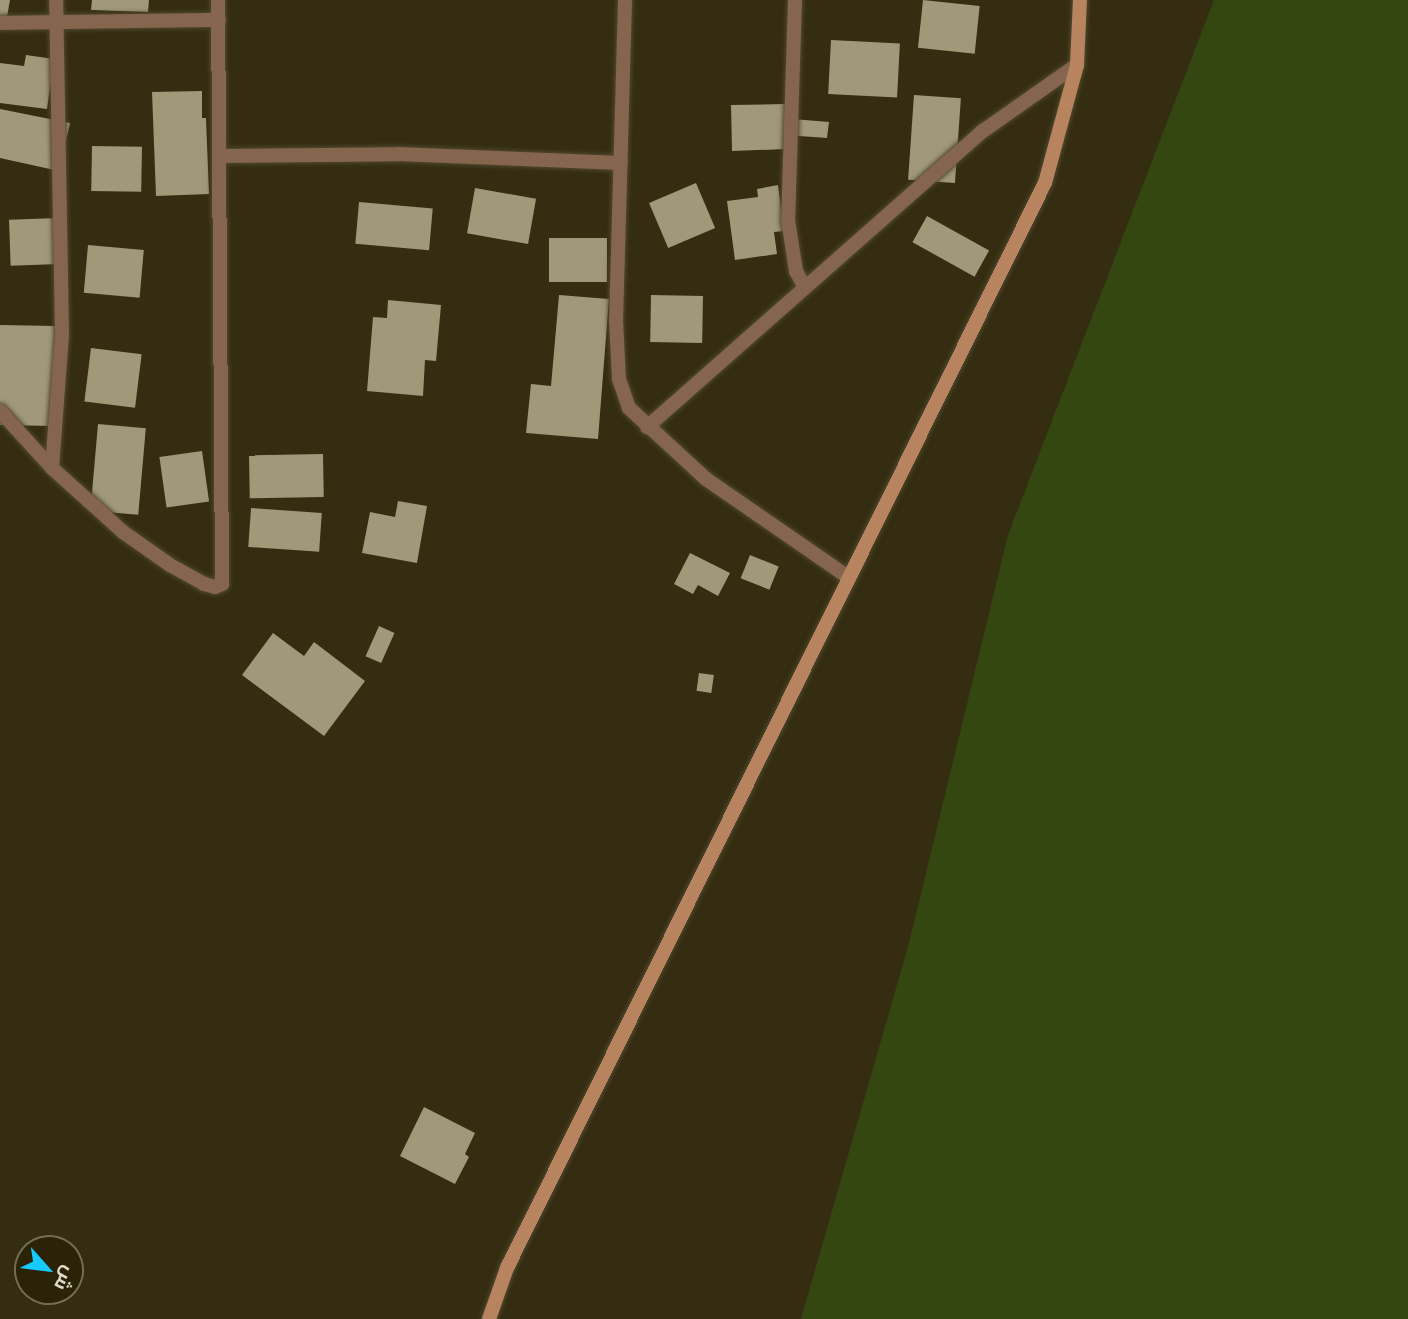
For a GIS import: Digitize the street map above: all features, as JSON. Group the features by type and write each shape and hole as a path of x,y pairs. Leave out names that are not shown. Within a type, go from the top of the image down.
{"main road":[{"path":"489,1319 507,1268 743,798 848,578 1045,183 1077,65 1080,0"}],"street":[{"path":"52,468 62,335 57,0"},
{"path":"0,411 52,468 124,532 170,565 204,584 215,587 222,584 218,0"},
{"path":"625,0 616,320 618,379 629,408 646,427 706,479 848,578"},
{"path":"796,0 788,220 796,271 805,288"},
{"path":"0,23 219,20"},
{"path":"646,427 983,131 1077,65"},
{"path":"221,156 398,154 621,163"}],"green space":[{"path":"1214,0 1408,0 1408,1319 801,1319 909,943 1008,535"}],"building":[{"path":"0,0 10,0 7,17 0,16"},
{"path":"92,0 149,0 148,12 91,10"},
{"path":"923,0 980,6 975,54 918,48"},
{"path":"831,40 900,44 897,98 828,94"},
{"path":"26,55 54,59 47,109 0,103 0,63 24,66"},
{"path":"202,91 202,118 206,118 209,194 156,196 152,92"},
{"path":"914,95 961,98 955,183 908,180"},
{"path":"785,104 793,119 829,122 827,138 785,135 786,149 732,151 731,105"},
{"path":"0,109 70,123 59,171 0,158"},
{"path":"92,146 142,147 141,192 91,191"},
{"path":"696,183 715,228 668,248 649,203"},
{"path":"778,185 784,231 774,232 777,254 735,260 727,201 758,197 757,189"},
{"path":"475,188 536,199 528,244 467,233"},
{"path":"359,202 433,208 429,250 355,244"},
{"path":"927,216 989,250 975,277 912,242"},
{"path":"58,218 60,264 11,266 9,220"},
{"path":"549,238 607,238 607,282 549,282"},
{"path":"88,245 144,250 140,298 84,293"},
{"path":"559,295 609,299 598,439 526,433 531,384 551,386"},
{"path":"651,295 703,296 702,343 650,342"},
{"path":"388,300 441,305 436,361 425,360 423,396 367,391 373,317 387,318"},
{"path":"0,325 55,326 53,426 0,425"},
{"path":"91,348 142,354 135,408 84,402"},
{"path":"98,424 146,428 138,515 90,511"},
{"path":"202,451 209,502 167,507 159,457"},
{"path":"323,454 324,497 250,498 249,455"},
{"path":"398,501 427,506 417,563 362,553 370,512 395,517"},
{"path":"251,508 322,513 319,552 248,547"},
{"path":"690,553 730,573 718,596 698,585 693,594 674,584"},
{"path":"750,555 779,567 769,590 741,578"},
{"path":"379,626 395,633 381,663 366,656"},
{"path":"273,633 304,656 314,642 365,681 324,736 242,675"},
{"path":"699,673 714,675 711,693 696,691"},
{"path":"424,1107 475,1133 465,1154 469,1157 455,1184 400,1156"}]}
